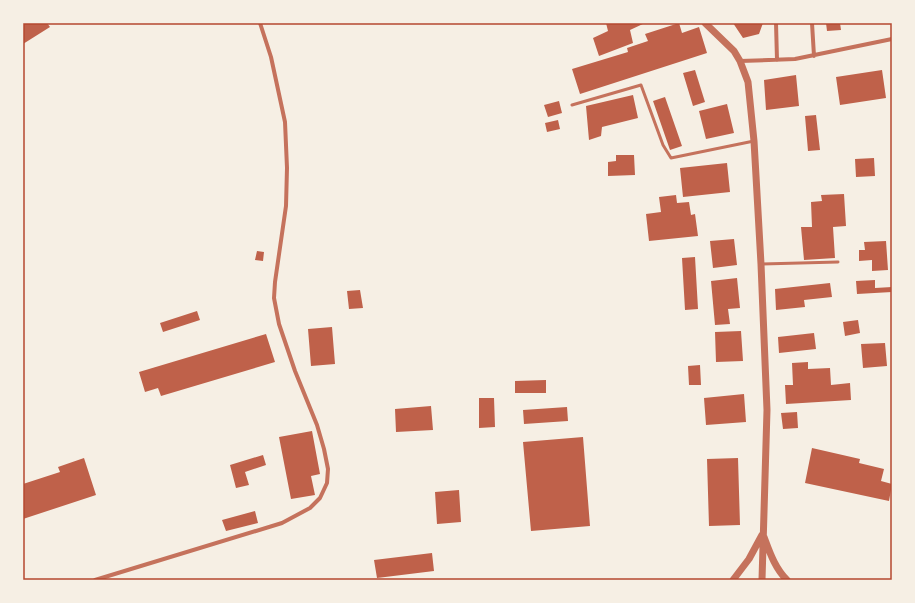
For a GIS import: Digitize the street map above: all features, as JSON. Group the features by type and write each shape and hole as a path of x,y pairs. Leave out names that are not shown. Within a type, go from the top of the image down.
{"street":[{"path":"95,580 282,523 310,508 320,498 327,483 328,469 324,449 317,425 283,338 274,298 286,206 287,168 285,122 271,57 260,23"},
{"path":"705,23 734,51 740,61 748,82 754,142 767,410 762,580"},
{"path":"776,23 778,60"},
{"path":"812,23 814,56"},
{"path":"740,61 778,60 814,56 892,39"},
{"path":"733,580 749,559 763,534"},
{"path":"763,534 772,558 780,573 787,580"}],"lane":[{"path":"572,105 641,85 663,145 671,158 754,142"},
{"path":"761,264 838,262"}],"building":[{"path":"23,23 47,23 50,27 23,44"},
{"path":"606,23 645,23 630,30 633,43 599,56 593,38 608,31"},
{"path":"679,23 682,33 699,27 707,53 580,94 572,69 628,52 627,48 648,41 645,34"},
{"path":"733,23 763,23 759,34 743,38"},
{"path":"826,23 840,23 841,30 827,31"},
{"path":"695,70 705,102 693,106 683,73"},
{"path":"882,70 886,98 840,105 836,77"},
{"path":"796,75 799,106 766,110 764,80"},
{"path":"633,95 638,118 602,127 601,136 589,140 586,106"},
{"path":"665,97 682,146 670,150 653,101"},
{"path":"559,101 562,113 548,117 544,105"},
{"path":"727,104 734,133 706,139 699,111"},
{"path":"816,115 820,150 808,151 805,116"},
{"path":"558,120 560,129 547,132 545,123"},
{"path":"616,155 634,155 635,175 608,176 608,162 616,161"},
{"path":"874,158 875,176 856,177 855,159"},
{"path":"727,163 730,192 683,197 680,168"},
{"path":"844,194 846,226 833,227 835,258 804,260 801,227 812,227 811,202 822,201 821,195"},
{"path":"676,195 677,203 689,202 691,215 695,214 698,236 649,241 646,214 661,212 659,197"},
{"path":"734,239 737,265 713,268 710,241"},
{"path":"886,241 888,270 872,271 872,260 859,261 859,250 865,250 864,242"},
{"path":"257,251 264,252 263,261 255,260"},
{"path":"695,257 698,309 685,310 682,258"},
{"path":"737,278 740,308 728,309 730,324 715,325 711,281"},
{"path":"875,280 875,288 892,287 892,292 857,294 856,281"},
{"path":"830,283 832,297 804,300 805,307 776,310 775,289"},
{"path":"360,290 363,308 349,309 347,291"},
{"path":"197,311 200,320 163,332 160,323"},
{"path":"858,320 860,333 845,336 843,322"},
{"path":"332,327 335,364 311,366 308,329"},
{"path":"741,331 743,361 716,362 715,332"},
{"path":"814,333 816,349 779,353 778,337"},
{"path":"266,334 275,362 161,396 158,388 145,392 139,372"},
{"path":"885,343 887,366 863,368 861,344"},
{"path":"808,362 808,369 830,368 831,385 850,383 851,400 786,404 785,385 793,385 792,363"},
{"path":"700,365 701,385 689,385 688,366"},
{"path":"546,380 546,393 515,393 515,381"},
{"path":"744,394 746,422 706,425 704,398"},
{"path":"479,398 494,398 495,427 479,428"},
{"path":"431,406 433,430 396,432 395,409"},
{"path":"567,407 568,421 524,424 523,410"},
{"path":"797,412 798,428 783,429 781,413"},
{"path":"312,431 320,474 311,476 315,495 291,499 279,437"},
{"path":"583,437 590,526 531,531 523,442"},
{"path":"812,448 860,459 859,463 884,469 881,481 892,484 889,501 805,483"},
{"path":"263,455 266,465 245,472 249,485 236,488 230,465"},
{"path":"84,458 96,495 23,519 23,484 60,472 58,467"},
{"path":"738,458 740,525 709,526 707,459"},
{"path":"459,490 461,522 437,524 435,492"},
{"path":"255,511 258,523 226,531 222,520"},
{"path":"432,553 434,571 377,578 374,560"}]}
